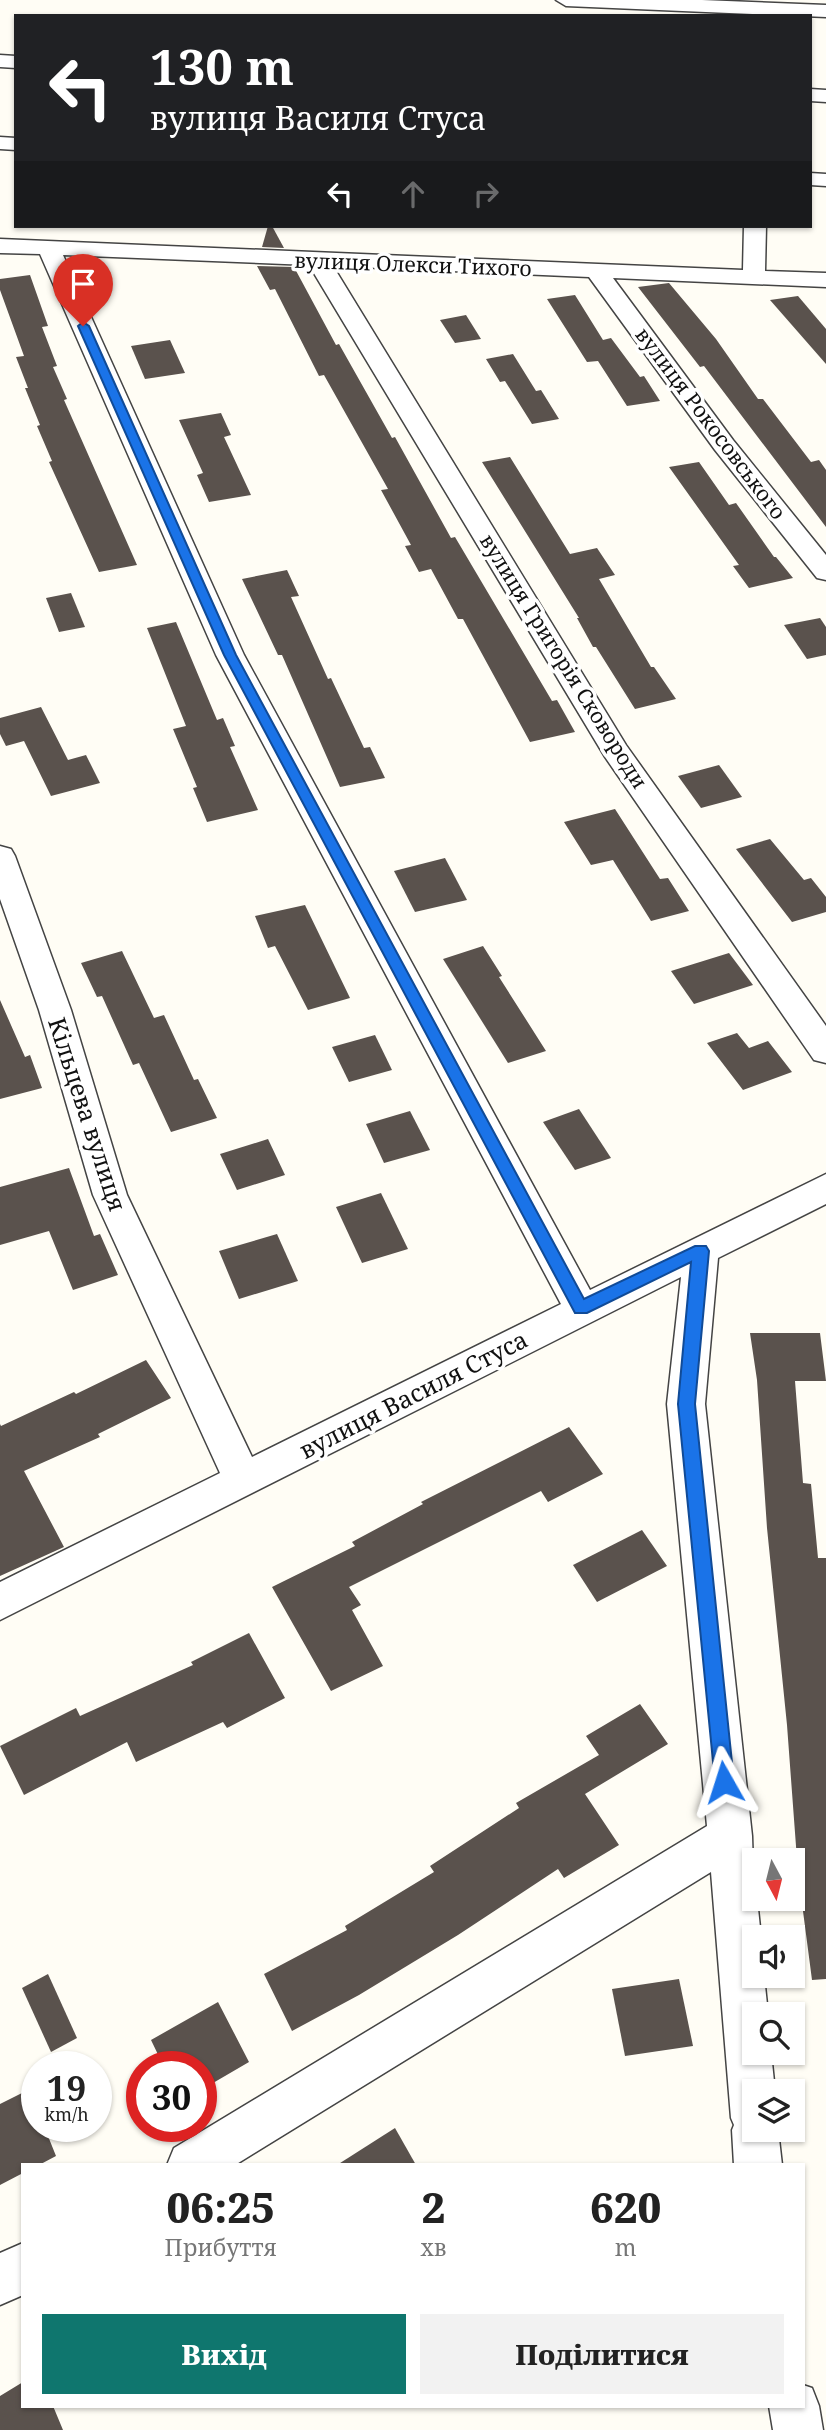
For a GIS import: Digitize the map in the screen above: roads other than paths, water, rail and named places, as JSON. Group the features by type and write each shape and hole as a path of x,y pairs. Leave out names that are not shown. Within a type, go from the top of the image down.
{"street":[{"path":"566,0 758,13 826,12"},
{"path":"754,277 755,228"},
{"name":"вулиця Олекси Тихого","path":"0,246 754,277 823,283"},
{"path":"50,250 230,655 581,1308"},
{"name":"вулиця Григорія Сковороди","path":"318,261 615,750 747,934 826,1051"},
{"name":"вулиця Рокосовського","path":"597,272 724,445 826,572"},
{"name":"Кільцева вулиця","path":"0,856 55,1010 110,1195 243,1480"},
{"name":"вулиця Василя Стуса","path":"0,1602 581,1308 826,1188"},
{"path":"701,1251 686,1404 730,1836 751,2079"},
{"path":"194,2163 730,1836"},
{"path":"756,2142 758,2163"},
{"path":"0,2281 21,2268"},
{"path":"794,2408 797,2430"}]}
